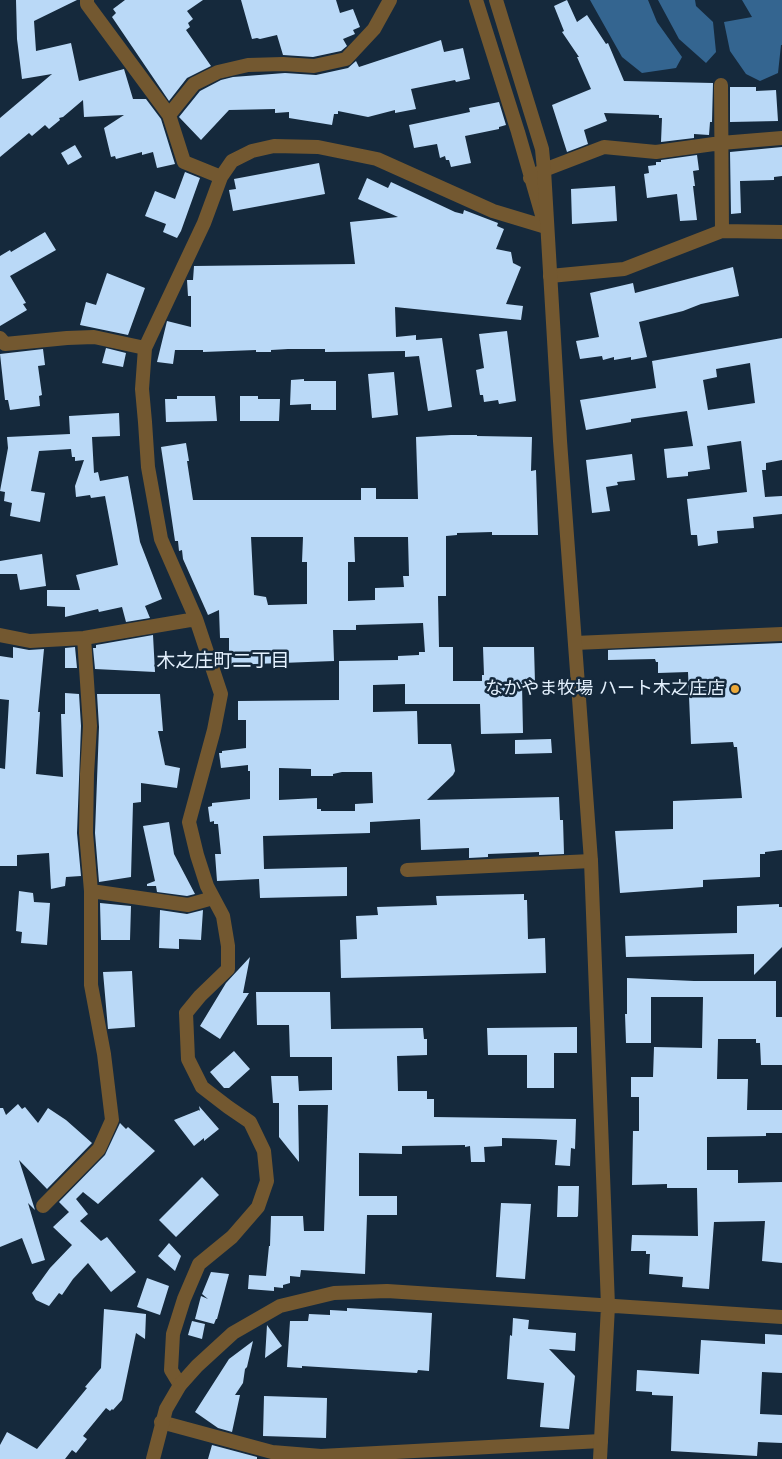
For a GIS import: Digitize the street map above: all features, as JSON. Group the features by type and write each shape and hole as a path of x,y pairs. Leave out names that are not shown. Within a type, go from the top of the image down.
{"street":[{"path":"87,0 87,4 170,115 184,162 220,177"},
{"path":"170,115 194,84 218,72 248,66 283,64 314,66 346,59 374,29 390,0"},
{"path":"476,0 546,227"},
{"path":"496,0 542,149 544,170 546,227 591,861 608,1306 600,1459"},
{"path":"721,85 722,231"},
{"path":"530,178 544,170 604,147 656,152 721,143 782,138"},
{"path":"180,1385 170,1370 173,1334 184,1299 199,1264 232,1237 258,1207 267,1181 264,1151 250,1122 202,1087 188,1058 186,1014 200,996 228,969 228,946 223,916 207,886 189,822 214,730 221,694 196,618 161,538 148,467 144,422 142,389 145,348 204,223 220,177 232,161 252,150 274,146 318,147 377,159 493,211 546,227"},
{"path":"550,276 624,269 722,231 782,232"},
{"path":"0,338 5,344 94,337 145,348"},
{"path":"0,635 30,641 84,638 196,618"},
{"path":"575,643 782,634"},
{"path":"43,1206 99,1149 112,1120 104,1054 91,985 91,891 86,833 90,726 84,638"},
{"path":"407,870 591,861"},
{"path":"91,891 188,905 213,898"},
{"path":"152,1459 161,1422 180,1385 233,1332 280,1306 334,1292 387,1290 782,1317"},
{"path":"161,1422 272,1452 321,1458 601,1441"}],"shaded area":[{"path":"590,0 648,0 657,22 682,57 676,68 642,73 622,57"},
{"path":"658,0 695,0 696,6 713,22 716,52 706,63 679,39"},
{"path":"742,0 782,0 782,45 778,73 760,81 746,74 730,51 724,22 752,17"}],"building":[{"path":"16,0 77,0 34,21 36,51 71,43 79,81 124,69 133,99 146,99 161,119 175,164 157,168 153,152 142,155 142,152 116,159 115,156 111,157 104,128 124,115 84,117 83,100 63,117 59,118 60,120 49,129 45,125 32,136 29,133 0,157 0,118 52,74 22,79 17,39"},
{"path":"125,0 203,0 187,11 193,19 188,23 190,27 186,30 211,66 187,78 169,101 112,17 116,13 113,9"},
{"path":"241,0 336,0 340,13 353,9 360,27 353,30 355,34 343,39 347,46 341,51 313,57 283,55 277,35 252,39"},
{"path":"567,0 577,22 587,15 606,44 608,43 624,81 713,83 712,122 710,122 709,135 694,134 694,138 661,142 662,118 659,118 659,115 604,113 607,121 584,130 588,144 567,152 552,105 591,89 577,57 579,57 562,32 564,31 554,6"},
{"path":"441,40 444,52 463,48 470,79 456,82 455,80 411,89 416,109 395,113 395,110 368,117 338,111 338,114 334,114 332,125 289,118 289,112 275,113 275,109 229,110 201,140 179,117 200,91 221,80 233,77 285,73 316,75 348,68 356,61 359,67"},
{"path":"730,87 756,87 756,91 776,90 778,121 730,122"},
{"path":"499,102 506,125 499,127 499,129 465,136 471,163 451,167 449,160 446,160 445,156 440,158 437,144 414,148 409,125 470,112 469,108"},
{"path":"75,145 82,157 68,165 61,153"},
{"path":"782,147 782,176 774,177 774,180 740,181 741,213 731,214 730,152"},
{"path":"697,155 699,170 693,171 695,186 693,186 697,220 680,221 677,194 647,198 644,174 649,173 648,166 656,165 656,162 661,162 661,160"},
{"path":"319,163 325,194 233,211 229,190 236,189 234,179"},
{"path":"185,172 200,178 177,238 163,232 166,224 145,216 155,191 175,199"},
{"path":"367,178 388,188 391,182 455,212 463,214 464,210 498,223 497,226 504,229 496,249 511,252 513,263 521,267 506,304 523,306 521,320 395,307 396,337 416,335 416,340 442,338 452,407 428,411 419,356 405,357 405,351 325,352 325,349 288,349 271,350 271,352 256,352 256,350 203,352 203,350 175,350 173,364 157,362 167,321 191,327 191,296 188,296 187,280 193,280 194,266 355,264 350,222 398,217 358,199"},
{"path":"615,186 617,221 572,224 571,189"},
{"path":"45,232 56,250 10,276 26,303 23,304 27,310 0,326 0,256 10,250 11,252"},
{"path":"733,267 739,296 701,304 683,311 639,322 647,357 631,360 631,357 614,360 614,357 603,360 602,356 580,359 576,341 599,337 590,293 633,283 635,293"},
{"path":"107,273 145,288 128,335 80,325 86,302 96,305"},
{"path":"507,331 516,401 499,404 498,400 484,402 483,395 480,395 476,370 484,368 479,334"},
{"path":"782,338 782,460 766,463 766,470 762,470 765,497 782,496 782,514 753,517 754,528 717,531 718,543 698,546 697,535 691,535 687,499 747,492 741,441 707,446 710,469 688,472 688,476 667,478 664,449 693,446 687,411 631,419 631,422 586,430 580,400 656,388 652,361","holes":["750,363 755,403 708,410 703,380 717,377 716,369"]},
{"path":"106,348 126,353 123,367 102,363"},
{"path":"43,349 45,365 38,366 42,395 39,396 40,406 10,410 8,400 5,400 0,354"},
{"path":"394,372 398,415 372,418 368,374"},
{"path":"304,379 304,381 336,381 336,410 311,410 311,404 290,405 291,380"},
{"path":"177,396 215,396 217,421 166,422 165,399 177,399"},
{"path":"240,396 258,396 258,399 280,399 279,421 240,421"},
{"path":"119,413 120,436 92,437 94,473 98,472 100,481 128,476 140,542 162,599 145,606 150,618 126,622 122,607 99,612 98,609 65,617 65,607 47,606 47,590 80,590 76,575 118,565 105,496 91,498 90,495 76,497 75,486 84,460 75,461 75,457 72,457 71,449 39,451 31,491 45,493 40,522 10,516 12,503 4,501 5,492 0,491 8,448 7,437 70,434 69,416"},
{"path":"477,435 532,437 531,471 536,470 538,535 492,535 492,532 457,533 457,535 446,536 446,596 438,596 439,647 453,647 453,681 482,681 482,675 484,675 483,647 534,647 535,683 522,684 523,733 481,734 480,704 405,704 405,684 373,685 373,712 417,711 418,744 451,744 455,771 427,800 559,797 560,820 563,820 564,854 539,855 539,852 488,854 488,857 469,858 469,848 421,850 420,819 370,822 370,833 263,836 264,869 347,867 347,896 260,898 259,879 217,881 215,854 221,854 218,824 214,824 214,821 210,822 208,807 212,806 212,803 250,799 250,771 248,771 248,765 221,768 219,753 246,748 246,720 238,720 238,701 339,700 339,661 398,660 398,656 419,655 419,652 425,652 423,623 356,625 356,630 333,630 334,661 229,665 229,638 220,638 219,610 208,615 183,559 182,550 179,551 178,541 175,541 161,447 186,443 193,500 361,500 361,488 376,488 376,499 418,499 416,437","holes":["251,537 303,537 302,562 307,562 307,604 268,605 266,597 254,595","354,537 408,537 409,576 403,576 404,587 375,588 375,600 348,601 348,562 355,562","279,768 311,769 311,776 333,776 333,774 342,772 372,772 373,803 355,804 355,811 321,811 321,809 317,809 317,798 279,800"]},
{"path":"632,454 635,480 617,482 618,485 606,487 610,511 592,513 586,460"},
{"path":"42,554 46,586 20,590 17,574 0,574 0,561"},
{"path":"153,635 155,672 95,669 93,648 96,648 96,645"},
{"path":"782,643 782,850 760,854 760,877 703,880 703,887 620,893 615,831 673,829 673,801 742,798 737,747 734,747 733,742 691,744 688,672 658,673 658,662 655,659 608,660 608,650"},
{"path":"13,647 29,650 44,649 38,712 40,712 36,774 63,777 61,714 65,714 65,693 79,694 81,726 77,833 81,876 66,877 65,886 51,889 49,853 17,855 17,866 0,866 0,768 5,769 9,700 0,699 0,656 13,658"},
{"path":"75,647 77,668 65,668 65,648"},
{"path":"97,694 160,694 163,731 158,731 165,765 180,768 177,788 141,783 141,802 133,803 131,877 99,882 95,833 99,727"},
{"path":"551,739 552,753 515,754 515,740"},
{"path":"169,822 174,854 195,894 187,896 157,892 156,886 147,886 147,884 155,881 143,826"},
{"path":"19,891 33,893 34,902 50,903 47,945 21,943 22,932 16,931"},
{"path":"524,894 524,900 527,900 528,939 545,938 546,973 341,978 340,940 357,939 356,916 378,915 377,907 437,905 436,896"},
{"path":"100,903 131,906 130,940 101,940"},
{"path":"779,904 779,907 782,907 782,947 754,975 754,954 626,957 625,936 737,933 737,906"},
{"path":"160,910 187,914 203,910 201,940 179,939 179,949 159,948"},
{"path":"250,957 243,993 249,993 220,1039 200,1026 226,983"},
{"path":"132,971 135,1027 108,1029 103,972"},
{"path":"627,978 694,981 776,981 776,1017 782,1017 782,1065 761,1065 760,1043 756,1043 756,1039 718,1039 717,1079 748,1079 747,1110 782,1110 782,1133 766,1133 766,1136 707,1137 707,1170 738,1170 738,1183 782,1182 782,1263 762,1261 765,1221 714,1222 709,1289 682,1287 683,1277 649,1274 650,1254 646,1254 646,1251 631,1251 632,1235 698,1236 697,1188 667,1188 667,1184 632,1185 633,1131 639,1131 639,1097 631,1097 631,1077 653,1077 654,1047 702,1048 703,997 651,997 651,1043 626,1043"},
{"path":"256,992 330,992 331,1029 423,1028 424,1039 427,1039 427,1055 397,1056 398,1091 427,1091 427,1099 434,1099 434,1117 576,1119 575,1149 571,1148 570,1166 555,1165 557,1140 502,1138 502,1146 484,1147 485,1162 471,1162 470,1146 465,1147 465,1145 402,1146 402,1154 359,1153 359,1196 397,1196 397,1215 367,1215 365,1274 301,1270 300,1277 290,1276 290,1283 283,1285 283,1288 274,1287 274,1291 248,1289 249,1275 266,1276 271,1216 303,1216 304,1231 324,1231 328,1105 298,1105 299,1162 279,1137 279,1103 273,1103 271,1076 298,1076 299,1091 332,1090 332,1057 290,1057 289,1025 257,1025"},
{"path":"577,1027 577,1053 554,1053 554,1088 527,1088 527,1055 488,1055 487,1028"},
{"path":"234,1051 250,1069 229,1088 224,1088 210,1072"},
{"path":"18,1104 22,1109 25,1107 38,1123 48,1108 66,1120 92,1143 47,1189 19,1160 35,1210 28,1203 45,1260 32,1264 22,1238 0,1247 0,1108 3,1108 6,1115"},
{"path":"199,1106 219,1129 194,1146 174,1120 200,1111"},
{"path":"120,1123 126,1129 128,1127 155,1151 98,1204 83,1192 76,1199 88,1214 80,1221 101,1241 107,1237 136,1272 111,1292 88,1263 73,1279 62,1295 59,1293 49,1306 36,1300 32,1293 50,1268 72,1245 53,1227 69,1212 59,1202 105,1155"},
{"path":"202,1177 219,1195 176,1237 159,1220"},
{"path":"558,1186 579,1186 577,1217 557,1217"},
{"path":"501,1203 531,1204 525,1279 496,1277"},
{"path":"169,1243 181,1256 175,1271 158,1256"},
{"path":"211,1272 229,1274 214,1324 195,1319 201,1296 208,1299 202,1294"},
{"path":"147,1278 169,1286 160,1315 137,1307"},
{"path":"347,1308 432,1313 429,1371 418,1370 417,1373 302,1366 302,1368 287,1367 290,1321 308,1321 309,1314 330,1315 330,1310 347,1311"},
{"path":"104,1309 146,1314 145,1339 136,1333 122,1400 113,1410 110,1411 106,1408 83,1436 87,1439 76,1453 72,1450 65,1459 0,1459 0,1445 7,1432 37,1449 101,1368"},
{"path":"513,1318 529,1320 528,1329 576,1333 575,1351 549,1349 575,1376 569,1429 540,1427 544,1383 507,1379"},
{"path":"192,1321 205,1324 202,1339 188,1335"},
{"path":"267,1325 282,1346 265,1358"},
{"path":"765,1334 782,1335 782,1373 762,1372 760,1414 782,1415 782,1443 758,1442 757,1456 671,1451 673,1396 652,1395 652,1392 636,1391 637,1370 699,1374 701,1340 765,1344"},
{"path":"253,1341 243,1383 235,1395 240,1395 232,1432 218,1428 195,1412 229,1359"},
{"path":"264,1396 327,1398 326,1438 263,1436"},
{"path":"212,1445 257,1457 257,1459 208,1459"}],"place":[{"name":"なかやま牧場 ハート木之庄店","path":"735,689"}],"district":[{"name":"木之庄町二丁目","path":"223,662"}]}
